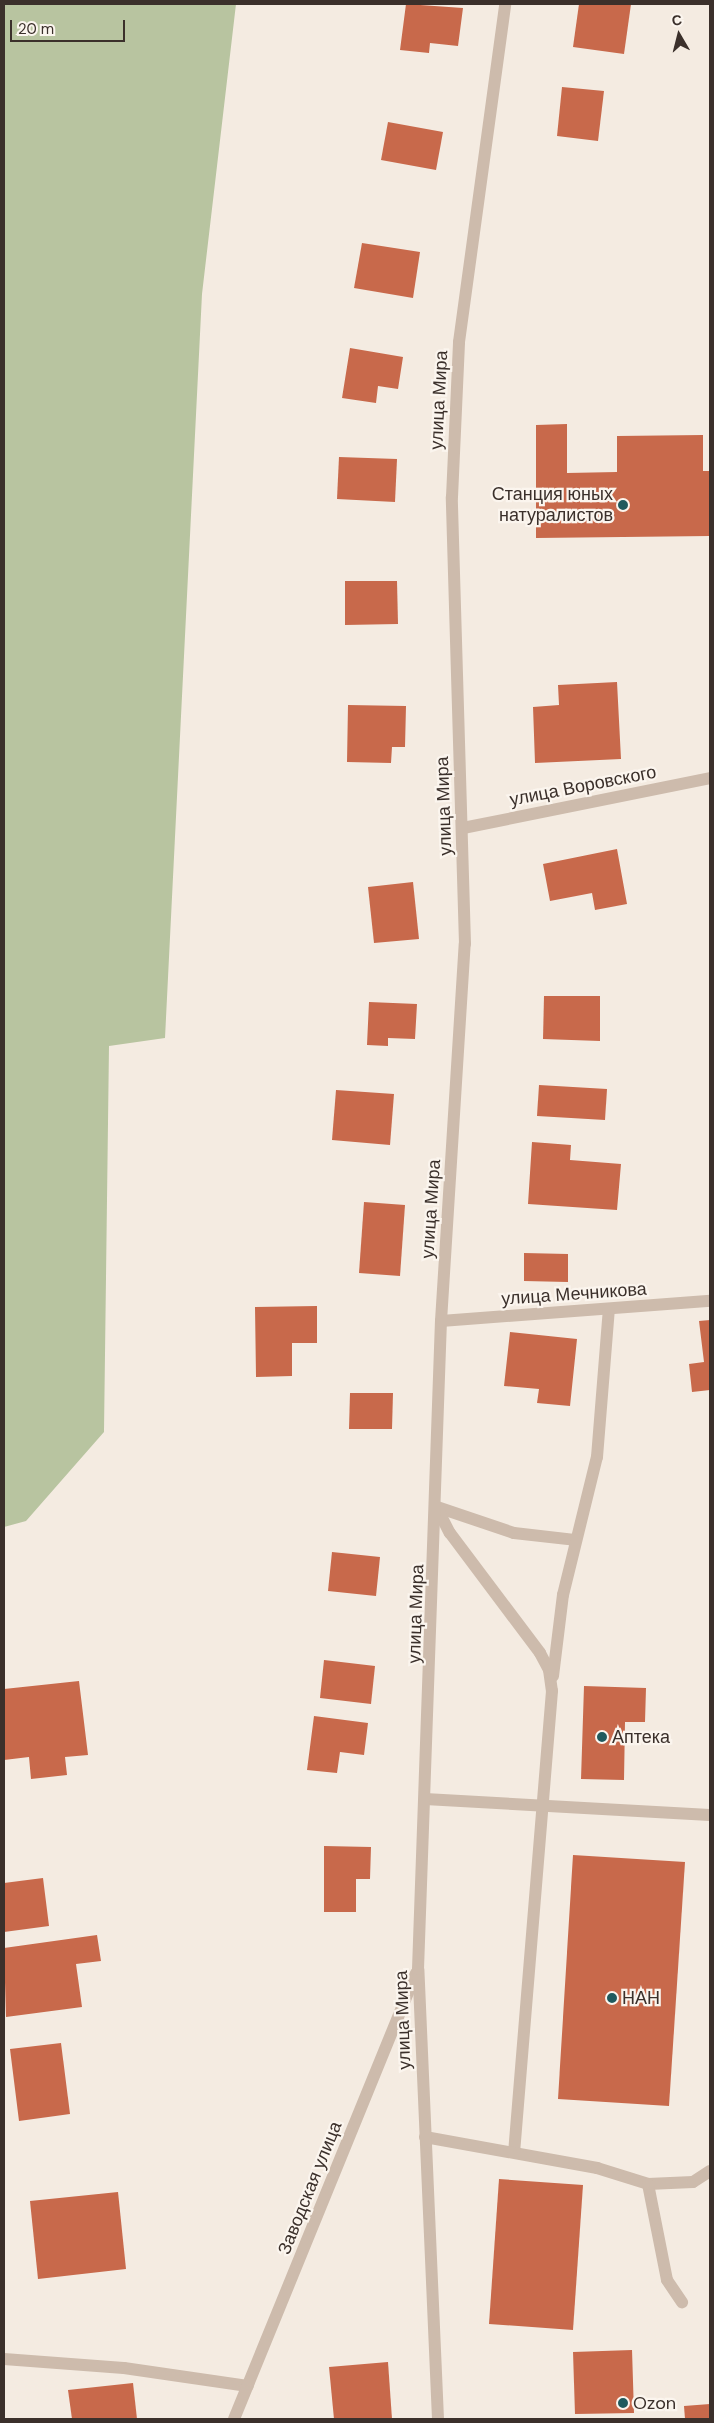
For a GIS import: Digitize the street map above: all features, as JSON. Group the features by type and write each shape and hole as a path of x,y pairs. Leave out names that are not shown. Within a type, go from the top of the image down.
{"street":[{"name":"улица Мира","path":"438,2419 418,1969 436,1507 441,1321 465,944 452,497 459,342 505,4"},
{"name":"улица Воровского","path":"463,828 710,778"},
{"name":"улица Мечникова","path":"441,1321 710,1301"},
{"path":"514,2151 543,1808 555,1639 575,1540 597,1457 609,1309"},
{"path":"436,1507 514,1533 575,1540"},
{"path":"436,1507 450,1533 540,1653 549,1670 552,1691"},
{"path":"425,1799 543,1808 710,1815"},
{"name":"Заводская улица","path":"234,2419 418,1969"},
{"path":"425,2137 514,2151 597,2168 648,2184 693,2182 710,2171"},
{"path":"648,2184 667,2280 682,2302"},
{"path":"4,2359 124,2368 248,2386"}],"green space":[{"path":"4,4 236,4 202,294 165,1038 109,1046 104,1432 26,1521 4,1527"}],"building":[{"path":"406,4 463,8 458,46 430,43 429,53 400,50"},
{"path":"579,4 631,4 624,54 573,47"},
{"path":"562,87 604,91 598,141 557,136"},
{"path":"388,122 443,132 436,170 381,160"},
{"path":"362,243 420,252 413,298 354,288"},
{"path":"350,348 403,357 398,389 378,386 376,403 342,398"},
{"name":"Станция юных натуралистов","path":"567,424 567,473 617,472 617,436 703,435 703,471 710,471 710,536 536,538 536,425"},
{"path":"339,457 397,459 395,502 337,499"},
{"path":"345,581 397,581 398,624 345,625"},
{"path":"617,682 621,759 535,763 533,707 559,705 558,685"},
{"path":"348,705 406,706 405,747 392,747 391,763 347,762"},
{"path":"617,849 627,904 595,910 592,893 550,901 543,864"},
{"path":"413,882 419,939 374,943 368,887"},
{"path":"544,996 600,996 600,1041 543,1039"},
{"path":"369,1002 417,1004 415,1039 388,1038 388,1046 367,1045"},
{"path":"539,1085 607,1089 605,1120 537,1116"},
{"path":"336,1090 394,1094 390,1145 332,1140"},
{"path":"532,1142 571,1145 570,1160 621,1164 617,1210 528,1204"},
{"path":"364,1202 405,1205 400,1276 359,1273"},
{"path":"524,1253 568,1254 568,1282 524,1281"},
{"path":"317,1306 317,1343 292,1343 292,1376 256,1377 255,1307"},
{"path":"710,1320 710,1390 692,1392 689,1364 704,1362 699,1321"},
{"path":"510,1332 577,1339 570,1406 537,1403 539,1389 504,1386"},
{"path":"350,1393 393,1393 392,1429 349,1429"},
{"path":"332,1552 380,1557 376,1596 328,1591"},
{"path":"324,1660 375,1666 371,1704 320,1698"},
{"path":"79,1681 88,1755 65,1757 67,1775 31,1779 29,1757 4,1760 4,1689"},
{"path":"584,1686 646,1688 645,1722 625,1722 624,1780 581,1779"},
{"path":"314,1716 368,1723 364,1755 340,1752 337,1773 307,1770"},
{"path":"324,1846 371,1847 370,1879 356,1879 356,1912 324,1912"},
{"path":"573,1855 685,1862 669,2106 558,2099"},
{"path":"43,1878 49,1926 4,1932 4,1883"},
{"path":"97,1935 101,1961 76,1964 82,2007 6,2017 4,1948"},
{"path":"61,2043 70,2114 19,2121 10,2049"},
{"path":"499,2179 583,2185 573,2330 489,2324"},
{"path":"118,2192 126,2269 38,2279 30,2201"},
{"path":"632,2350 634,2413 575,2414 573,2352"},
{"path":"388,2362 392,2419 334,2419 329,2367"},
{"path":"133,2383 137,2419 72,2419 68,2390"},
{"path":"710,2404 710,2419 685,2419 684,2406"}],"place":[{"name":"Станция юных натуралистов","path":"623,505"},
{"name":"Аптека","path":"602,1737"},
{"name":"НАН","path":"612,1998"},
{"name":"Ozon","path":"623,2403"}]}
